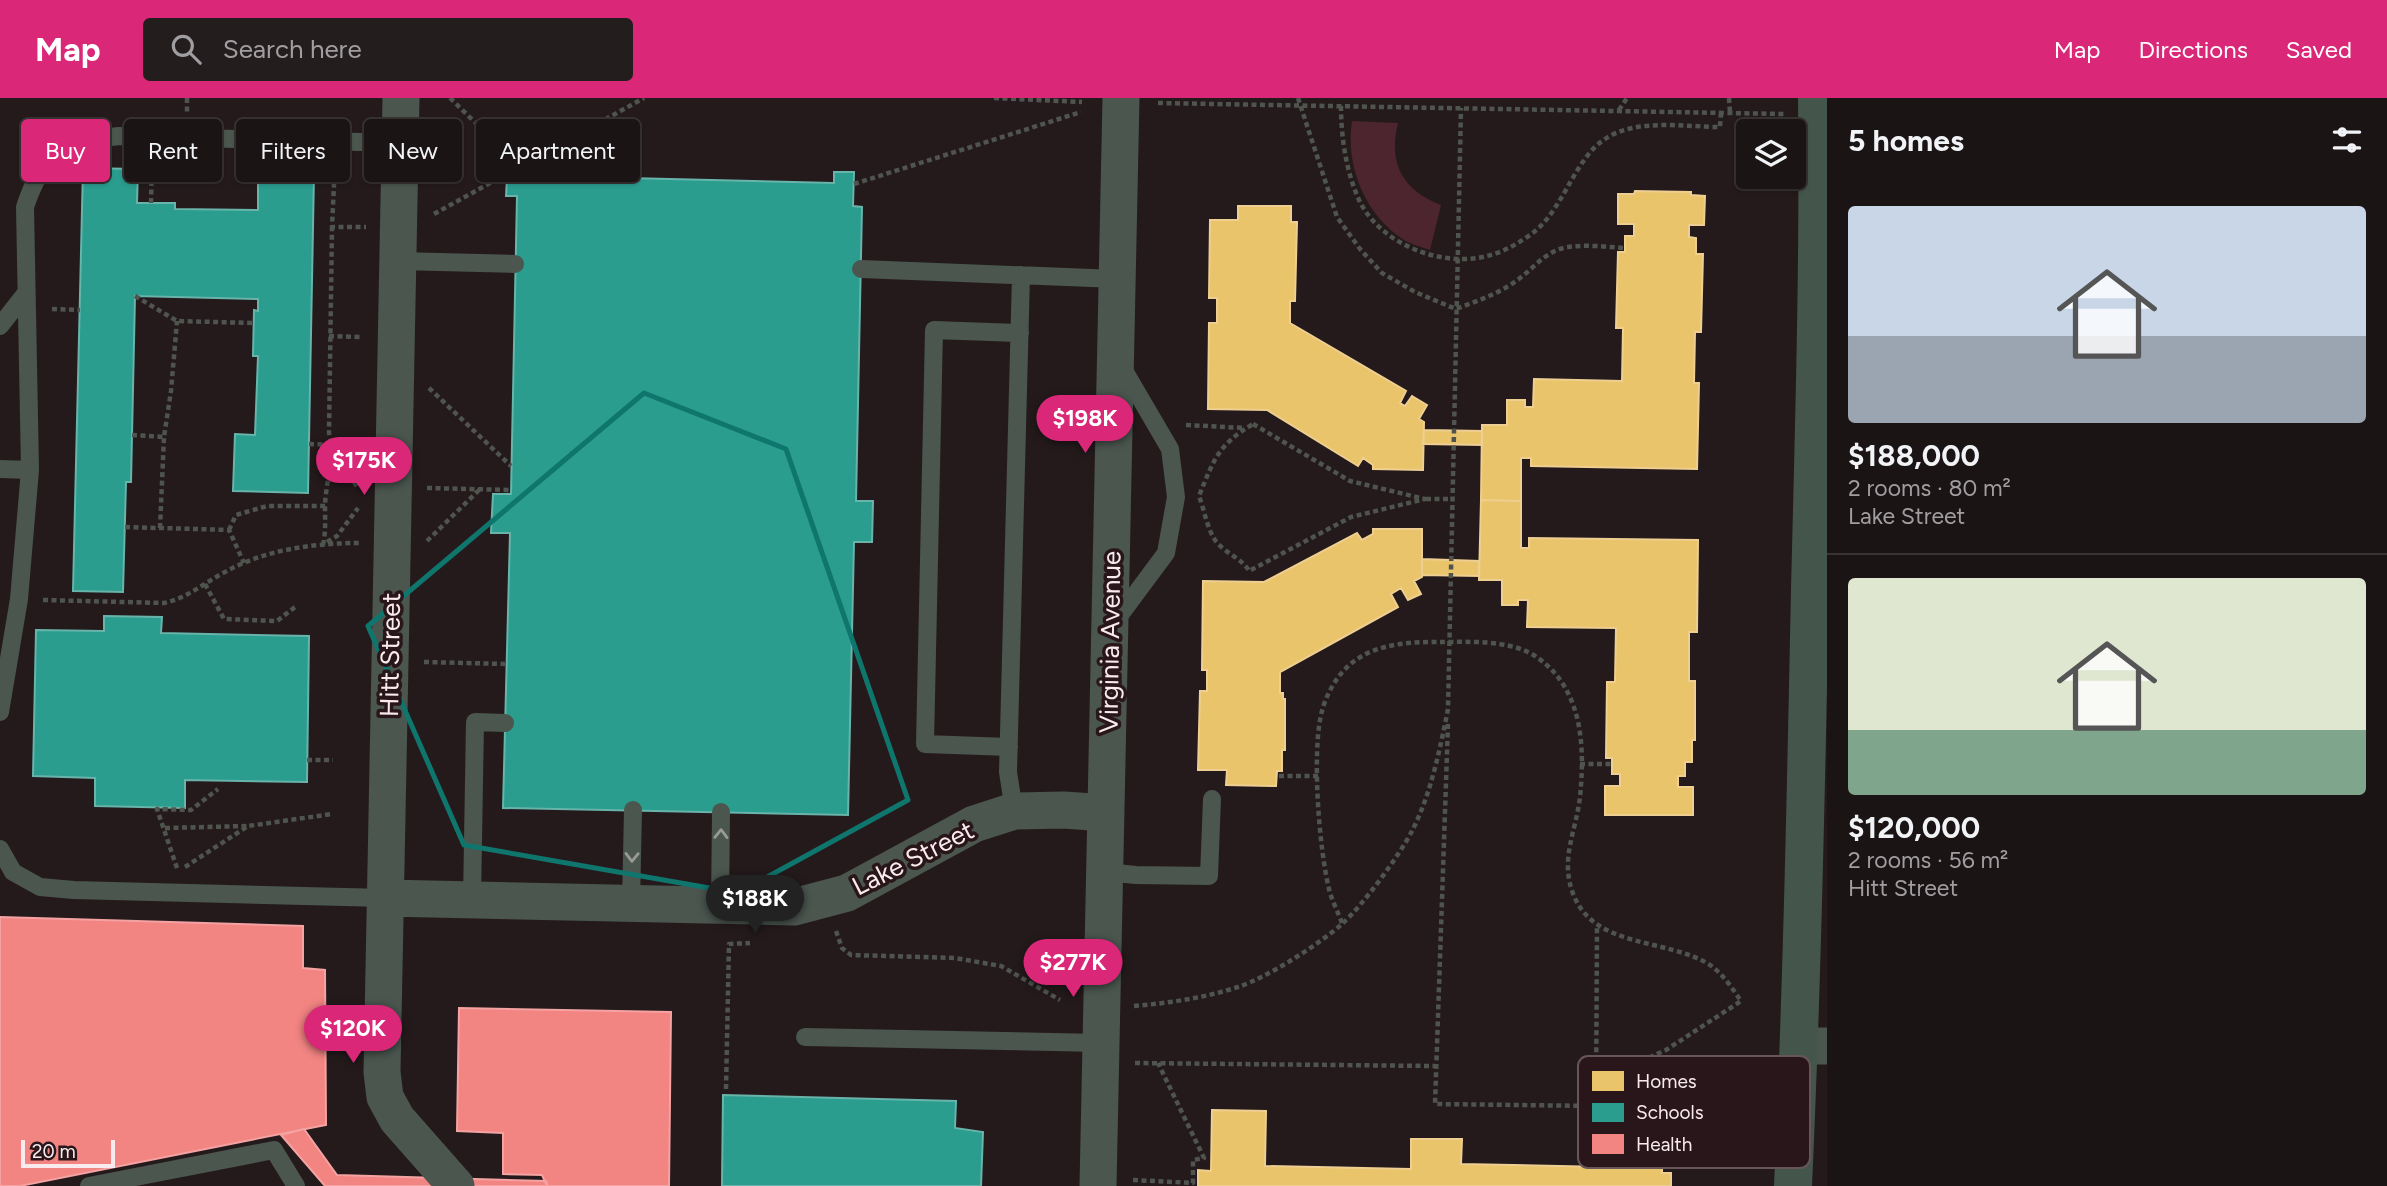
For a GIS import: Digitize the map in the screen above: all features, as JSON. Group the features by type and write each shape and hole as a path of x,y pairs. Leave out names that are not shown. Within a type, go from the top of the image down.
{"main road":[{"path":"1801,106 1823,196 1813,1046 1810,1067"},
{"path":"1793,1186 1796,1168"}],"street":[{"name":"Hitt Street","path":"401,98 401,119"},
{"name":"Virginia Avenue","path":"1114,1183 1101,1043 1121,98"},
{"name":"Hitt Street","path":"403,182 407,236 394,446 409,542 385,898 382,1072 385,1097 397,1119 456,1186"},
{"name":"Lake Street","path":"385,898 794,907 847,893 974,824 1014,811 1106,813"}],"lane":[{"path":"0,712 19,599 30,470 25,207 34,181 46,163 66,147 91,139 119,136 364,142"},
{"path":"407,236 515,264"},
{"path":"860,269 1117,279"},
{"path":"1014,811 1009,747 1021,275"},
{"path":"0,326 26,293"},
{"path":"1009,747 925,744 934,330 1020,333"},
{"path":"1110,628 1166,552 1176,497 1170,449 1115,357"},
{"path":"0,469 30,470"},
{"path":"472,900 475,722 505,723"},
{"path":"1105,872 1209,876 1212,799"},
{"path":"631,904 633,810"},
{"path":"720,905 721,813"},
{"path":"0,849 13,872 40,887 385,898"},
{"path":"805,1037 1101,1043"},
{"path":"89,1186 163,1179 274,1150 296,1186"}],"path":[{"path":"187,98 187,119"},
{"path":"450,98 476,123"},
{"path":"608,119 644,98"},
{"path":"994,98 1082,102"},
{"path":"1298,98 1337,217 1360,249 1382,273 1415,292 1456,309 1516,282 1558,250 1571,247 1625,248"},
{"path":"1618,111 1627,98"},
{"path":"1729,98 1730,113"},
{"path":"1158,103 1721,113 1801,106"},
{"path":"1340,106 1348,169 1360,201 1389,235 1408,247 1447,258 1485,257 1514,245 1549,218 1567,186 1603,139 1622,131 1647,127 1720,127 1721,113"},
{"path":"1461,108 1450,642 1435,1104 1578,1106"},
{"path":"853,184 1081,112"},
{"path":"151,203 152,182"},
{"path":"334,182 329,336 329,433 332,445 360,492"},
{"path":"332,227 407,236 492,182"},
{"path":"135,296 177,321 254,323"},
{"path":"48,309 80,310"},
{"path":"160,528 163,437 171,391 177,321"},
{"path":"420,380 511,466"},
{"path":"1425,499 1351,517 1249,571 1246,565 1229,554 1214,539 1199,496 1221,448 1253,424 1350,481 1425,499 1453,499"},
{"path":"1186,425 1246,428"},
{"path":"132,435 163,437"},
{"path":"309,444 394,446"},
{"path":"323,545 332,445"},
{"path":"419,488 511,490"},
{"path":"19,599 163,603 180,599 244,563 283,550 323,545 409,542 480,489"},
{"path":"244,563 229,530 236,515 268,506 325,506"},
{"path":"323,545 337,536 359,506"},
{"path":"125,527 229,530"},
{"path":"205,584 224,619 277,621 295,607"},
{"path":"1342,923 1329,890 1322,842 1318,776 1321,716 1327,696 1338,678 1354,662 1376,650 1402,642 1491,644 1521,649 1536,657 1554,673 1567,690 1576,709 1580,730 1580,798 1568,845 1568,874 1574,896 1585,915 1597,925 1618,935 1680,950 1711,966 1728,981 1741,1001 1653,1056"},
{"path":"412,662 507,664"},
{"path":"1132,1007 1174,1002 1239,986 1288,961 1342,923 1369,894 1412,831 1439,756 1448,709"},
{"path":"307,760 333,760"},
{"path":"1580,764 1612,764"},
{"path":"1279,776 1318,776"},
{"path":"218,789 191,810 157,809 178,872 248,826"},
{"path":"165,828 248,826 332,814"},
{"path":"1597,925 1597,1056"},
{"path":"834,926 842,948 851,955 955,958 1001,966 1060,1000"},
{"path":"726,1089 729,944 752,943"},
{"path":"1131,1063 1435,1066"},
{"path":"1114,1183 1193,1183 1193,1160 1204,1158 1158,1063"}],"highlighted area":[{"path":"644,393 786,449 908,800 738,893 464,845 368,626"}],"shaded area":[{"path":"1352,121 1398,123 1395,151 1401,173 1416,191 1441,205 1430,250 1404,240 1390,230 1369,203 1355,172"}],"building: Homes":[{"path":"1635,191 1691,192 1691,195 1705,196 1704,225 1689,225 1689,237 1696,238 1696,254 1703,254 1701,332 1695,332 1694,383 1699,383 1697,469 1531,466 1531,458 1521,458 1521,501 1481,500 1482,425 1507,425 1507,400 1525,400 1525,407 1533,407 1534,379 1622,381 1623,328 1616,328 1618,252 1625,252 1625,236 1634,236 1634,224 1618,224 1618,194 1634,194"},
{"path":"1238,206 1291,206 1291,222 1297,222 1295,301 1290,301 1290,323 1406,391 1400,403 1405,406 1412,396 1427,405 1419,419 1424,422 1423,470 1373,469 1373,465 1363,458 1358,466 1267,410 1208,409 1209,323 1217,323 1217,298 1209,298 1210,220 1238,220"},
{"path":"1424,430 1482,431 1482,445 1423,444"},
{"path":"1481,500 1521,501 1521,548 1529,548 1529,538 1698,540 1697,632 1689,632 1689,681 1695,681 1695,740 1692,740 1692,762 1685,762 1685,776 1678,776 1678,787 1693,787 1693,815 1605,815 1605,786 1620,786 1620,774 1612,774 1612,758 1606,758 1607,682 1615,682 1616,628 1527,627 1528,600 1518,600 1518,605 1502,605 1502,580 1479,580"},
{"path":"1373,529 1422,529 1422,577 1414,581 1421,594 1408,600 1401,588 1391,594 1398,607 1280,672 1280,693 1283,693 1285,699 1285,750 1282,750 1282,771 1277,771 1276,786 1226,785 1227,770 1198,770 1200,691 1207,691 1207,670 1202,670 1203,581 1264,582 1357,533 1362,540 1373,534"},
{"path":"1422,559 1479,561 1479,576 1422,575"},
{"path":"1212,1110 1266,1111 1265,1166 1411,1169 1411,1139 1462,1139 1461,1164 1662,1168 1662,1173 1671,1173 1671,1186 1198,1186 1198,1170 1211,1171"}],"building: Schools":[{"path":"110,168 124,169 124,182 138,182 137,203 175,203 175,209 258,210 258,182 314,182 308,493 233,491 235,434 255,435 258,356 253,356 254,310 258,311 258,299 135,296 131,482 126,482 123,592 73,591 83,182 110,182"},
{"path":"834,172 854,172 853,206 862,207 856,501 873,501 872,542 854,542 848,815 503,808 510,533 491,533 493,494 511,494 517,196 506,196 507,182 640,182 640,178 834,183"},
{"path":"104,616 162,617 161,633 309,636 307,782 185,780 185,808 95,806 95,778 33,776 36,630 104,631"},
{"path":"723,1095 956,1101 955,1128 983,1132 981,1186 722,1186"}],"building: Health":[{"path":"0,917 303,926 303,968 325,970 326,1125 20,1186 0,1186"},
{"path":"459,1008 671,1012 669,1186 547,1186 542,1175 503,1174 503,1133 457,1131"},
{"path":"304,1129 337,1175 546,1181 548,1186 325,1186 281,1135"}]}
